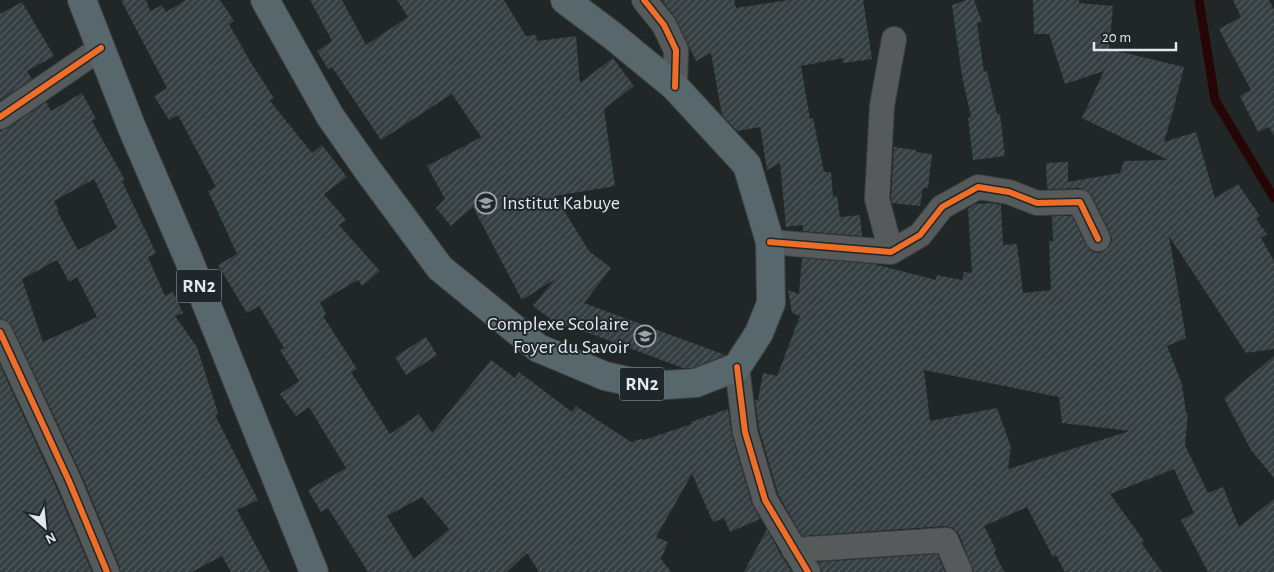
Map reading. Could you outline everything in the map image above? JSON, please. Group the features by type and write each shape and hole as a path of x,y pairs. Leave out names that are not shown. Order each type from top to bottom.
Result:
{"highway":[{"name":"RN2","path":"82,0 132,128 192,267 314,572"},
{"name":"RN2","path":"265,0 330,116 440,268 538,348 605,376 650,386 696,383 736,367"},
{"path":"565,0 613,36 675,87 747,165 770,242 771,302 760,334 736,367"}],"street":[{"path":"644,0 664,25 676,50 675,87"},
{"path":"891,252 878,199 882,106 894,39"},
{"path":"0,117 101,48"},
{"path":"770,242 891,252 920,234 942,207 978,187 1009,192 1037,203 1080,202 1098,239"},
{"path":"0,332 69,480 107,572"},
{"path":"736,367 745,432 765,500 808,572"},
{"path":"794,550 946,540 960,572"}],"building":[{"path":"121,0 146,0 150,11 162,5 166,12 186,0 220,0 234,21 229,24 274,98 270,101 312,153 322,145 347,177 324,194 346,220 339,225 380,271 362,286 358,280 320,302 326,314 323,316 357,369 351,372 390,434 419,414 432,433 491,360 515,378 519,372 572,412 576,406 631,442 644,440 692,424 691,422 728,409 732,436 752,504 760,519 730,532 724,518 713,522 692,474 656,537 668,542 661,559 671,572 539,572 527,553 507,572 368,572 328,508 321,512 308,490 346,468 309,407 296,416 280,394 299,381 280,350 284,348 259,306 247,313 218,265 237,254 208,191 216,187 178,115 169,120 154,96 167,88","holes":["422,497 449,529 414,559 387,516"]},
{"path":"310,0 342,0 366,45 408,17 397,0 504,0 526,36 536,35 537,41 576,36 580,83 613,58 634,86 604,109 615,186 555,196 589,251 611,268 584,303 725,355 693,368 683,368 567,325 564,329 533,306 555,279 522,300 473,207 451,226 436,208 445,199 427,166 481,137 452,94 381,140 332,67 328,69 317,51 332,41"},
{"path":"662,0 734,0 736,8 789,0 863,0 872,59 843,63 843,58 801,66 810,119 813,118 824,172 831,172 833,197 837,196 840,217 860,215 862,236 803,231 803,225 786,227 780,163 767,170 760,127 737,131 722,115 711,53 696,61 676,19"},
{"path":"967,0 974,0 982,22 977,23 984,72 987,71 997,114 1000,114 1005,156 973,160 968,118 971,117 962,76 952,5"},
{"path":"1033,0 1079,0 1079,3 1113,6 1109,49 1184,67 1164,142 1196,132 1215,198 1238,184 1260,216 1256,219 1267,234 1261,238 1274,261 1274,349 1246,353 1169,236 1186,338 1167,346 1182,384 1186,413 1188,413 1185,445 1208,493 1223,487 1239,527 1274,499 1274,572 1208,572 1181,520 1194,513 1174,469 1110,494 1144,541 1142,544 1162,572 1065,572 1056,555 1053,557 1027,507 984,526 1004,572 974,572 959,534 953,528 945,526 802,536 778,494 759,429 755,400 758,400 763,373 777,376 800,316 792,313 788,290 799,294 802,258 874,264 936,280 937,275 962,280 964,272 972,273 968,209 975,204 992,203 1001,205 1003,245 1017,244 1023,293 1051,290 1049,241 1053,241 1052,216 1072,216 1086,245 1091,251 1098,253 1104,251 1110,246 1112,239 1088,191 1080,188 1047,189 1046,163 1068,162 1068,182 1120,173 1124,161 1168,160 1082,118 1104,71 1065,84 1049,34 1034,34","holes":["924,370 1059,397 1062,423 1130,431 1008,469 1011,447 997,408 930,421"]},
{"path":"1233,0 1269,0 1274,10 1274,136 1269,127 1258,132 1240,96 1251,90 1219,29 1241,17"},
{"path":"22,2 54,56 27,71 32,79 0,100 0,14"},
{"path":"82,93 96,119 92,121 125,180 122,181 156,253 148,257 165,296 173,292 183,313 175,316 197,347 218,413 215,415 258,500 237,510 270,572 231,572 222,556 192,572 120,572 120,567 82,476 12,326 0,318 0,131 8,128 46,102 51,111","holes":["94,179 117,228 78,250 57,211 59,210 54,201","57,260 69,282 77,277 97,317 43,342 22,279"]},
{"path":"894,147 932,154 928,188 923,188 920,206 892,203"},
{"path":"426,337 437,355 406,375 395,357"},
{"path":"1274,356 1274,478 1251,450 1224,398"},
{"path":"0,365 56,487 92,572 0,572"},
{"path":"767,529 782,557 792,572 744,572"},
{"path":"937,554 945,572 822,572 818,562"}],"waterway":[{"path":"1199,0 1215,100 1274,198"}],"cycle path":[{"path":"644,0 664,25 676,50 675,87"},
{"path":"0,117 101,48"},
{"path":"770,242 891,252 920,235 942,207 978,187 1009,192 1037,203 1080,202 1098,239"},
{"path":"0,332 69,481 107,572"},
{"path":"737,367 745,432 765,500 808,572"}],"place":[{"name":"Institut Kabuye","path":"486,203"},
{"name":"Complexe Scolaire Foyer du Savoir","path":"645,336"}]}
